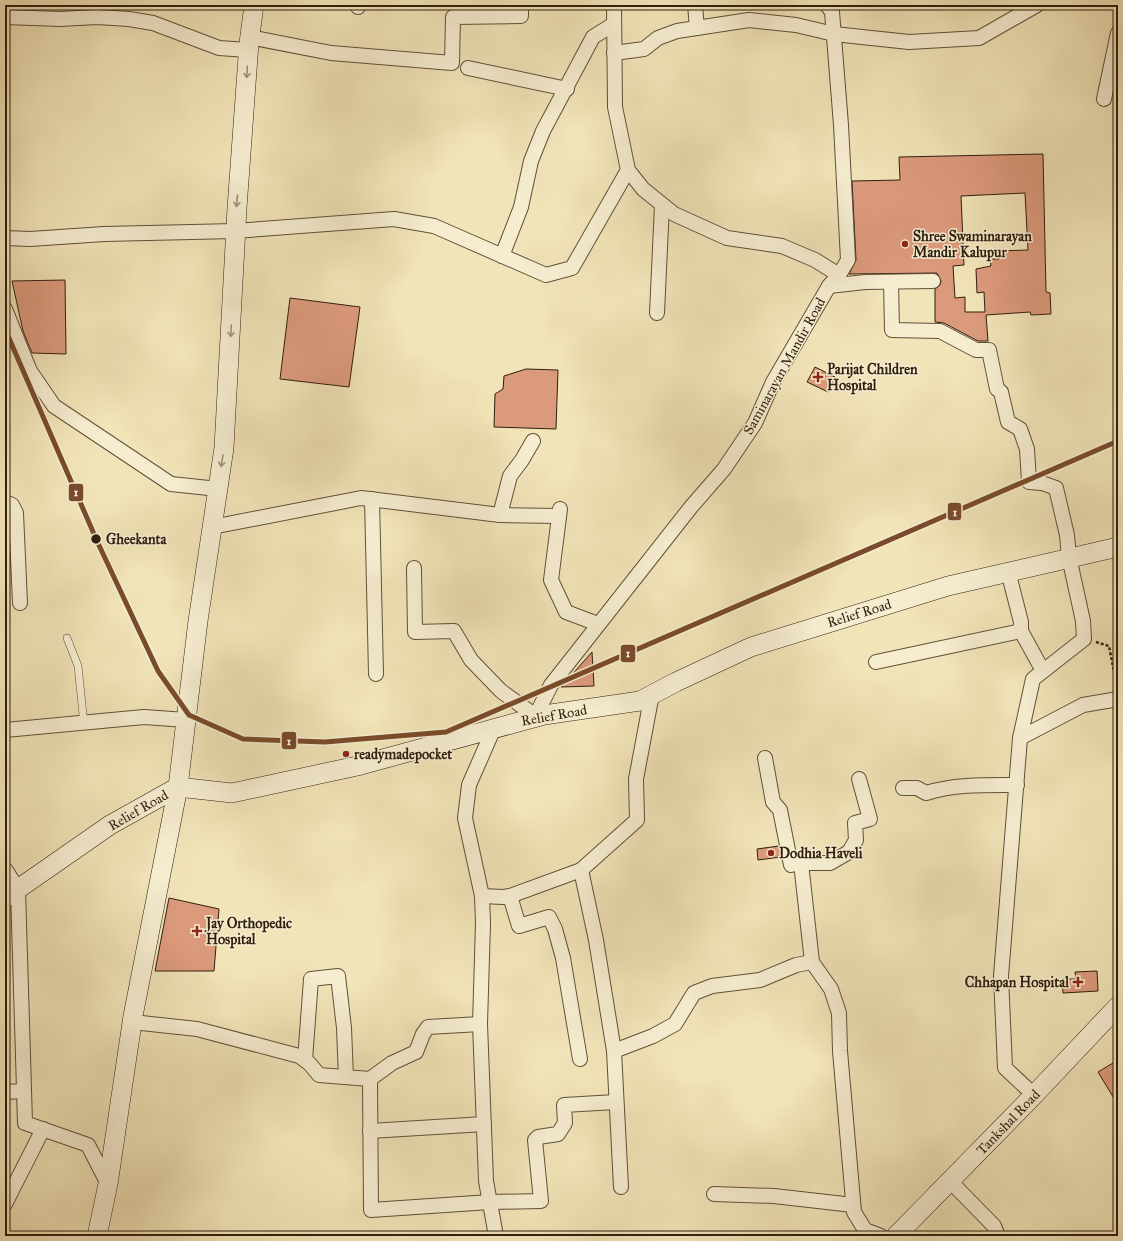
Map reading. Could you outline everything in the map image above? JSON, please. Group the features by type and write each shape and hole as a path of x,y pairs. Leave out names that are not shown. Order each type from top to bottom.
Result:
{"street":[{"path":"97,1236 108,1184 132,1022 178,787 198,621 224,448 235,231 249,44 254,5"},
{"path":"5,17 60,19 97,17 129,19 152,23 219,48 249,44 331,53 452,63 453,17 521,16 520,5"},
{"path":"614,5 615,107 628,170 643,190 674,214 727,238 782,246 815,260 839,275"},
{"path":"694,5 697,28"},
{"name":"Saminarayan Mandir Road","path":"541,716 540,707 551,685 691,507 724,469 751,430 772,382 829,286 839,275 848,260 841,125 834,34 832,12 828,5"},
{"path":"614,53 644,49 658,38 677,31 750,20 796,25 834,34 909,42 979,38 1037,5"},
{"path":"502,256 521,207 531,160 544,131 593,37 614,24"},
{"path":"1104,99 1118,33"},
{"path":"468,68 566,89"},
{"path":"5,238 30,239 104,234 235,231 394,219 434,226 546,275 572,268 628,170"},
{"path":"657,313 662,205"},
{"path":"829,286 933,281"},
{"path":"891,282 892,330 940,331 976,350 989,350 996,389 1001,392 1008,422 1020,429 1027,449 1029,482 1042,483 1056,488 1067,535 1069,557 1083,620 1084,639 1033,679 1020,738 1001,976 1005,1068 1034,1095"},
{"path":"5,309 30,371 54,406 171,484 218,489"},
{"path":"500,516 510,476 522,460 533,441"},
{"path":"212,527 361,498 500,516 559,512 551,580 566,612 598,624"},
{"path":"372,499 376,674"},
{"path":"5,502 12,504 16,513 20,603"},
{"name":"Relief Road","path":"12,893 110,825 178,787 232,793 357,766 541,716 640,701 751,647 948,586 1118,546"},
{"path":"414,568 415,632 454,631 471,660 501,691 541,716"},
{"path":"1008,571 1021,622 1021,631 1043,671"},
{"path":"876,662 1021,631"},
{"path":"482,896 510,896 581,870 637,820 636,779 652,694"},
{"path":"1020,738 1083,705 1118,700"},
{"path":"5,730 84,724 144,717 186,720"},
{"path":"494,728 469,785 465,818 482,896 483,923 480,1024 486,1182 496,1236"},
{"path":"765,758 773,802 780,810 791,865 801,863 830,863 849,852 856,840 856,823 870,819 859,779"},
{"path":"903,788 917,788 926,793 977,784 1016,785"},
{"path":"801,863 812,962 831,989 839,1013 840,1051 853,1205 856,1219 865,1230 880,1236"},
{"path":"5,869 12,893 25,1123 88,1145 108,1184"},
{"path":"581,870 596,940 614,1051 621,1187"},
{"path":"510,896 519,926 549,917 555,929 563,958 580,1059"},
{"path":"614,1051 653,1036 675,1024 694,993 712,986 760,980 796,965 812,962"},
{"path":"305,1060 311,979 338,976 344,1028 346,1077"},
{"name":"Tankshal Road","path":"896,1236 1034,1095 1118,1006"},
{"path":"132,1022 197,1029 299,1056 309,1063 319,1075 370,1079 392,1063 416,1052 423,1034 428,1028 480,1024"},
{"path":"370,1079 371,1210 490,1202 541,1201 535,1140 538,1137 558,1134 565,1123 564,1105 616,1102"},
{"path":"5,1092 24,1091"},
{"path":"370,1131 484,1124"},
{"path":"5,1204 43,1129"},
{"path":"950,1181 994,1226 998,1236"},
{"path":"714,1194 774,1196 853,1205"}],"lane":[{"path":"67,638 78,666 84,724"}],"path":[{"path":"1084,639 1109,646 1118,691"}],"building":[{"name":"Shree Swaminarayan Mandir Kalupur","path":"1043,154 1046,292 1050,293 1051,314 1031,315 1030,312 986,315 988,341 978,341 944,323 935,322 935,289 940,285 941,281 937,273 849,274 856,260 852,181 900,180 899,157","holes":["1025,193 1028,250 999,251 999,259 990,259 991,266 976,269 977,293 984,292 985,312 965,312 965,297 955,298 953,266 964,265 961,196"]},
{"path":"65,280 66,354 32,353 23,331 12,281"},
{"path":"290,298 360,307 349,387 280,379"},
{"path":"815,367 835,377 828,392 807,382"},
{"path":"526,369 558,370 556,429 494,427 495,394 503,389 504,376"},
{"path":"592,652 594,686 561,687"},
{"name":"Dodhia Haveli","path":"779,846 781,857 758,860 757,849"},
{"path":"169,898 219,909 214,971 155,971"},
{"path":"1097,971 1098,991 1063,993 1062,979 1076,979 1075,972"},
{"path":"1118,1060 1118,1105 1098,1072"}],"transit line":[{"name":"1","path":"5,329 97,541 158,671 189,715 243,739 325,742 446,732 1118,441"}],"place":[{"name":"Shree Swaminarayan Mandir Kalupur","path":"905,244"},
{"name":"Parijat Children Hospital","path":"818,377"},
{"name":"Gheekanta","path":"96,539"},
{"name":"readymadepocket","path":"346,754"},
{"name":"Dodhia Haveli","path":"771,853"},
{"name":"Jay Orthopedic Hospital","path":"197,931"},
{"name":"Chhapan Hospital","path":"1078,982"}]}
